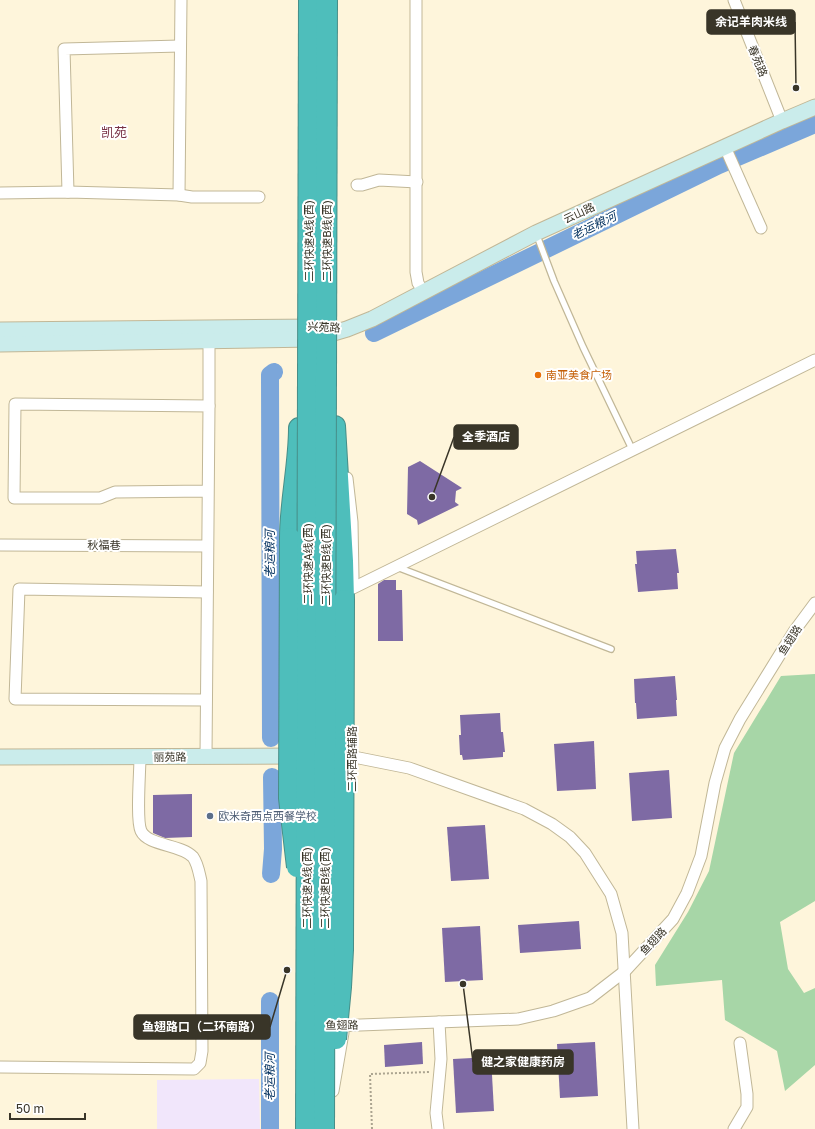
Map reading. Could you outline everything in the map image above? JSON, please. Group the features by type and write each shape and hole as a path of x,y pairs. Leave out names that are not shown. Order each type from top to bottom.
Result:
{"highway":[{"name":"二环快速A线(西)","path":"309,0 302,1020 318,1127"},
{"name":"二环快速B线(西)","path":"318,1127 327,0"},
{"path":"299,426 298,452 291,505 290,538 289,798 303,924 302,1020"},
{"path":"318,1127 338,1017 343,961 348,594 343,561 335,426"}],"street":[{"path":"179,195 181,0"},
{"path":"416,0 416,272 418,283 424,293"},
{"name":"春苑路","path":"734,0 782,121"},
{"path":"68,192 64,49 180,46"},
{"name":"云山路","path":"347,329 372,319 424,293 539,240 727,150 782,121 815,107"},
{"path":"727,150 761,228"},
{"path":"357,185 379,180 417,182"},
{"path":"0,193 68,192 179,195 192,198 259,198"},
{"name":"兴苑路","path":"0,330 299,326 347,329"},
{"name":"兴苑路","path":"0,344 312,339 347,329"},
{"path":"206,756 209,340"},
{"path":"348,594 397,566 815,360"},
{"path":"208,491 115,492 100,498 14,498 15,404 209,406"},
{"name":"秋福巷","path":"0,545 207,546"},
{"path":"206,700 15,699 19,589 207,592"},
{"name":"二环西路辅路","path":"333,1092 344,1026 352,954 346,757 348,594"},
{"name":"鱼翅路","path":"302,1020 344,1026 518,1019 553,1011 590,998 625,971 673,919 687,893 700,856 715,783 725,748 740,719 795,630 815,603"},
{"name":"丽苑路","path":"0,757 346,757"},
{"path":"0,1067 194,1069 200,1063 202,1051 201,881 197,865 192,857 182,850 147,838 141,832 139,821 140,757"},
{"path":"346,757 409,768 524,810 552,824 570,837 585,853 611,894 622,933 633,1129"},
{"path":"438,1129 436,1113 441,1059 439,1022"},
{"path":"734,1129 747,1107 748,1094 740,1043"}],"lane":[{"path":"539,240 583,347 632,449"},
{"path":"397,566 611,649"}],"path":[{"path":"372,1129 370,1074 440,1071"}],"shaded area":[{"path":"259,1079 260,1129 157,1129 157,1080"}],"green space":[{"path":"815,674 815,901 780,922 788,969 804,993 815,988 815,1065 785,1091 777,1051 725,1020 722,980 656,986 655,965 688,912 709,871 734,753 781,676"}],"building":[{"path":"420,461 462,488 456,491 455,502 459,505 418,525 417,520 407,514 408,467"},
{"path":"676,549 679,573 677,573 678,589 638,592 635,564 637,564 636,551"},
{"path":"384,580 396,580 396,590 402,590 403,641 378,641 378,584"},
{"path":"675,676 677,716 637,719 634,679"},
{"path":"500,713 501,732 503,732 505,752 503,752 503,757 463,760 462,755 460,755 460,715"},
{"path":"594,741 596,789 557,791 554,744"},
{"path":"669,770 672,818 632,821 629,773"},
{"path":"192,794 192,837 165,838 153,833 153,795"},
{"path":"485,825 489,879 451,881 447,827"},
{"path":"579,921 581,949 520,953 518,925"},
{"path":"480,926 483,980 445,982 442,928"},
{"path":"422,1042 423,1064 385,1067 384,1045"},
{"path":"595,1042 598,1096 560,1098 557,1044"},
{"path":"491,1057 494,1111 456,1113 453,1059"}],"waterway":[{"name":"老运粮河","path":"374,333 719,165 815,124"},
{"name":"老运粮河","path":"271,738 270,375 274,372"},
{"name":"老运粮河","path":"271,874 273,849 272,777"},
{"name":"老运粮河","path":"270,1001 270,1129"}],"place":[{"name":"余记羊肉米线","path":"796,88"},
{"name":"南亚美食广场","path":"538,375"},
{"name":"全季酒店","path":"432,497"},
{"name":"欧米奇西点西餐学校","path":"210,816"},
{"name":"鱼翅路口（二环南路）","path":"287,970"},
{"name":"健之家健康药房","path":"463,984"}],"district":[{"name":"凯苑","path":"114,132"}]}
